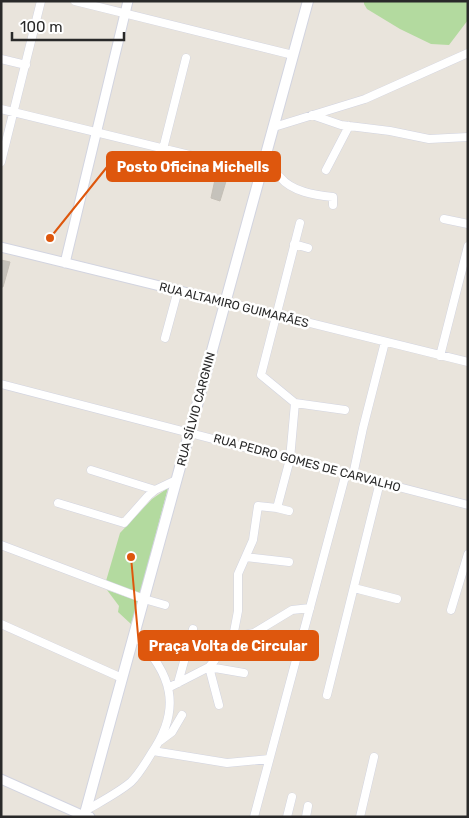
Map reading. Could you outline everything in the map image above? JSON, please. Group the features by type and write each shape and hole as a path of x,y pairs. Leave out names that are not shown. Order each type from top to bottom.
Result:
{"main road":[{"name":"RUA SÍLVIO CARGNIN","path":"86,815 308,1"}],"street":[{"path":"1,162 42,1"},
{"path":"75,1 293,55"},
{"path":"66,263 128,1"},
{"path":"274,127 365,99 468,53"},
{"path":"1,58 26,64"},
{"path":"163,148 186,58"},
{"path":"1,109 280,177 291,187 333,201"},
{"path":"312,115 349,126 390,130 430,138 468,137"},
{"path":"326,170 349,126"},
{"path":"444,219 468,224"},
{"path":"300,223 261,375 294,403 345,410"},
{"path":"294,244 308,248"},
{"path":"440,356 468,246"},
{"name":"RUA ALTAMIRO GUIMARÃES","path":"1,247 468,362"},
{"path":"165,338 178,290"},
{"path":"254,817 310,608 363,428 385,342"},
{"name":"RUA PEDRO GOMES DE CARVALHO","path":"1,384 468,505"},
{"path":"277,508 290,459 294,403"},
{"path":"91,470 155,490"},
{"path":"58,503 124,523 155,490 176,480"},
{"path":"327,695 380,482"},
{"path":"233,637 238,611 238,574 255,532 258,506 289,511"},
{"path":"1,545 144,599 165,605"},
{"path":"452,610 468,554"},
{"path":"246,557 288,562"},
{"path":"354,588 397,599"},
{"path":"168,688 209,667 225,644 233,637 254,633 292,610 310,608"},
{"path":"1,624 122,678"},
{"path":"178,683 193,629"},
{"path":"1,779 86,815 136,776 153,752 168,723 170,701 168,688 152,655 134,635"},
{"path":"209,667 244,673"},
{"path":"209,667 219,705"},
{"path":"159,742 172,732 182,714"},
{"path":"153,752 227,763 269,759"},
{"path":"360,817 374,757"},
{"path":"287,817 292,797"},
{"path":"306,817 308,806"}],"green space":[{"path":"364,1 468,1 468,20 449,45 431,44 400,29 367,9"},
{"path":"168,488 140,594 106,581 120,533 152,499"},
{"path":"107,590 138,601 131,624 118,612 119,606"}],"building":[{"path":"216,175 227,178 220,201 211,198"},
{"path":"1,260 10,262 3,287 1,287"}],"place":[{"name":"Posto Oficina Michells","path":"50,238"},
{"name":"Praça Volta de Circular","path":"131,557"}]}
